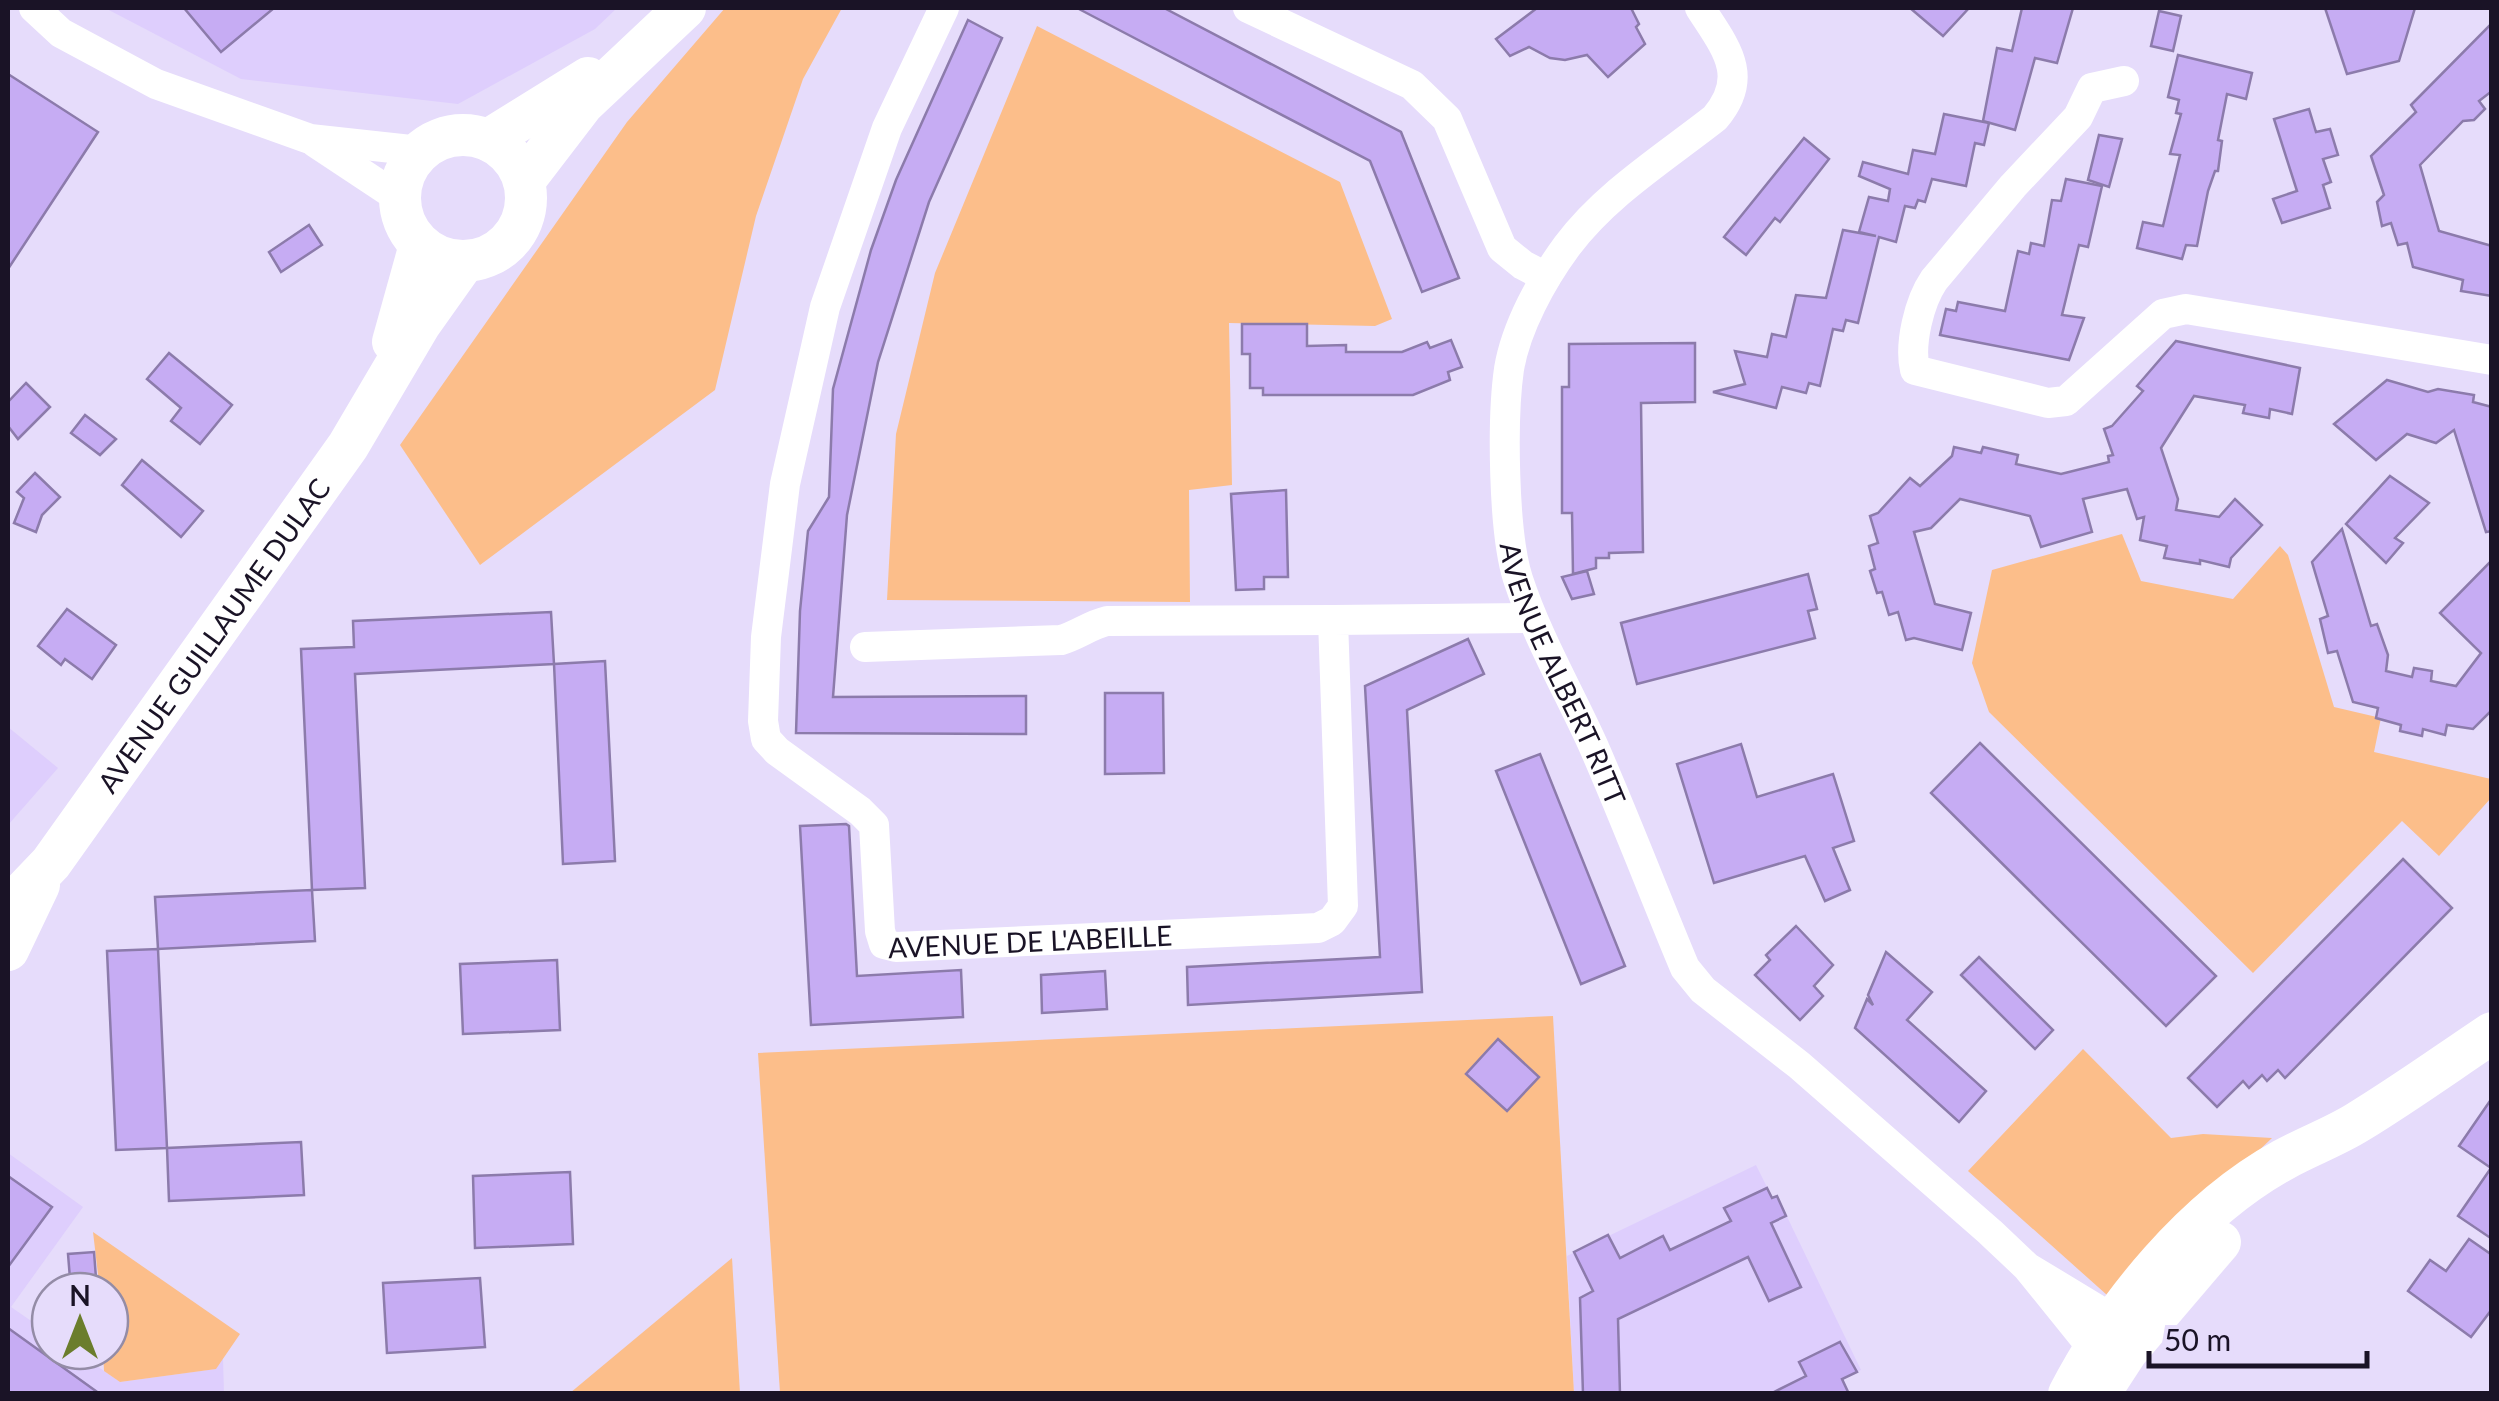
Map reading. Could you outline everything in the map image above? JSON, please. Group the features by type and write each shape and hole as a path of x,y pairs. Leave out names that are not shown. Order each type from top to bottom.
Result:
{"main road":[{"path":"488,140 590,76 659,8"},
{"path":"524,181 583,104 685,8"},
{"path":"464,262 440,258 408,232 400,198 402,181 420,151 452,136 488,140 517,164 524,181"},
{"name":"AVENUE GUILLAUME DULAC","path":"8,908 45,871 337,462 420,324 464,262 500,250 514,236 524,219 524,181"},
{"name":"AVENUE GUILLAUME DULAC","path":"378,396 420,245"},
{"name":"AVENUE GUILLAUME DULAC","path":"8,950 45,871"},
{"path":"2069,1394 2111,1338 2156,1267 2212,1211 2282,1160 2334,1136 2492,1033"},
{"path":"2099,1394 2111,1338"}],"street":[{"path":"34,8 60,32 156,84 310,139 420,151"},
{"name":"AVENUE DE L'ABEILLE","path":"944,8 886,128 826,307 785,484 766,637 766,738 874,825 884,944 896,947 1318,928 1332,920 1343,906 1334,620"},
{"path":"1248,8 1412,85 1432,102 1446,120 1502,248 1546,277"},
{"name":"AVENUE ALBERT RITT","path":"1700,8 1730,56 1734,84 1729,102 1716,118 1589,220 1546,277 1517,342 1510,368 1506,445 1507,510 1517,575 1532,618 1592,744 1685,968 1704,990 1800,1065 2111,1338"},
{"path":"2124,81 2092,88 2078,116 1934,280 1926,292 1912,356 1915,370 2048,403 2066,401 2163,314 2186,309 2492,360"},
{"path":"310,139 400,198"},
{"path":"865,647 1061,640 1107,621 1532,618"}],"shaded area":[{"path":"105,8 617,8 595,29 458,104 241,79"},
{"path":"725,8 842,8 803,79 756,216 715,390 480,565 400,445 627,122"},
{"path":"1037,26 1340,182 1392,319 1375,326 1229,323 1232,485 1189,490 1190,602 887,600 896,434 935,273"},
{"path":"2122,534 2141,581 2233,599 2280,546 2288,555 2334,707 2381,718 2374,752 2491,779 2491,798 2439,856 2402,821 2253,973 1989,712 1972,663 1992,570"},
{"path":"8,727 58,768 8,825"},
{"path":"1553,1016 1574,1393 780,1393 758,1053"},
{"path":"2083,1049 2171,1138 2203,1134 2272,1138 2107,1295 1968,1171"},
{"path":"8,1153 83,1207 37,1271 30,1271 30,1281 11,1307 30,1320 30,1371 104,1371 120,1382 215,1369 223,1359 224,1393 8,1393"},
{"path":"1756,1165 1772,1197 1777,1196 1861,1370 1842,1379 1849,1393 1574,1393 1567,1256"},
{"path":"93,1232 240,1334 216,1369 120,1382 104,1371 130,1371 130,1271 98,1271"},
{"path":"732,1258 740,1393 570,1393"}],"building":[{"path":"184,8 274,8 221,52"},
{"path":"1077,8 1164,8 1401,132 1459,278 1422,292 1370,161"},
{"path":"1537,8 1631,8 1645,44 1608,77 1587,55 1565,60 1550,58 1529,47 1510,56 1496,39"},
{"path":"1910,8 1969,8 1943,36"},
{"path":"2022,8 2073,8 2057,63 2035,58 2015,130 1983,121 1997,48 2012,51"},
{"path":"2325,8 2415,8 2399,61 2347,74"},
{"path":"2159,11 2181,16 2173,51 2151,46"},
{"path":"968,20 1002,38 929,202 878,362 847,515 833,697 1026,696 1026,734 796,733 800,611 808,531 829,497 833,389 871,250 896,180"},
{"path":"2492,23 2492,91 2479,101 2485,109 2474,120 2463,121 2420,165 2439,231 2492,246 2492,296 2461,291 2463,280 2413,267 2407,243 2398,245 2391,223 2382,226 2377,202 2384,195 2371,156 2416,112 2411,105"},
{"path":"2178,55 2252,73 2246,99 2227,94 2218,140 2222,141 2218,171 2208,191 2197,246 2186,245 2182,259 2137,248 2143,222 2163,226 2180,155 2170,154 2181,114 2176,113 2179,100 2168,97"},
{"path":"8,74 98,132 8,269"},
{"path":"2309,109 2316,132 2330,129 2338,155 2323,159 2331,182 2323,185 2330,208 2282,223 2273,199 2297,191 2274,119"},
{"path":"1944,114 1989,123 1984,145 1975,143 1966,186 1932,179 1925,202 1918,200 1915,208 1905,206 1896,242 1879,237 1858,323 1846,320 1843,331 1833,329 1820,386 1809,383 1806,393 1782,387 1776,408 1713,392 1745,384 1735,351 1767,357 1772,334 1786,337 1796,295 1826,298 1843,230 1876,236 1859,232 1869,197 1888,201 1890,189 1859,176 1863,162 1908,174 1913,150 1935,154"},
{"path":"2099,135 2122,139 2109,187 2088,180"},
{"path":"1804,138 1829,159 1780,222 1775,218 1746,255 1724,237"},
{"path":"2066,179 2102,186 2088,247 2079,245 2062,315 2084,318 2069,360 1940,335 1946,309 1956,311 1958,302 2005,311 2018,251 2029,254 2031,243 2044,246 2052,200 2061,201"},
{"path":"309,225 322,245 281,272 269,252"},
{"path":"1242,324 1307,324 1307,346 1346,345 1346,352 1402,352 1427,342 1430,348 1451,340 1462,367 1448,372 1450,380 1413,395 1263,395 1263,388 1250,388 1250,354 1242,354"},
{"path":"2176,341 2300,368 2292,414 2270,409 2269,418 2243,413 2245,405 2194,396 2161,448 2178,499 2176,510 2219,517 2235,499 2262,525 2231,558 2229,567 2164,558 2167,546 2140,540 2144,517 2137,519 2127,489 2083,499 2092,532 2041,547 2030,516 1960,499 1931,528 1914,532 1935,604 1971,613 1962,650 1914,638 1906,640 1898,612 1889,615 1870,571 1875,569 1869,546 1878,543 1870,516 1878,513 1910,478 1920,486 1952,456 1954,447 1981,453 1983,447 2018,455 2016,464 2061,474 2109,462 2108,456 2113,455 2104,429 2112,426 2143,391 2137,386"},
{"path":"1695,343 1695,402 1641,403 1643,552 1609,553 1609,558 1596,558 1596,568 1573,574 1572,513 1562,513 1562,387 1569,387 1569,344"},
{"path":"169,353 232,405 200,444 171,421 181,408 147,379"},
{"path":"2387,380 2428,392 2438,389 2474,395 2473,402 2492,407 2492,531 2486,532 2454,430 2436,443 2407,434 2376,460 2334,424"},
{"path":"26,383 50,407 18,439 8,426 8,402"},
{"path":"85,415 116,439 100,455 71,433"},
{"path":"142,460 203,511 181,537 122,485"},
{"path":"35,473 60,497 42,515 36,532 14,523 24,498 17,492"},
{"path":"2390,476 2429,503 2395,538 2403,543 2386,563 2346,524"},
{"path":"1286,490 1288,577 1264,577 1264,589 1236,590 1231,494"},
{"path":"2342,529 2371,626 2377,624 2388,655 2386,671 2412,677 2414,668 2432,671 2431,681 2456,686 2481,653 2440,613 2492,560 2492,710 2473,729 2447,725 2445,735 2423,729 2422,736 2400,731 2401,725 2376,718 2378,708 2353,702 2337,651 2328,653 2320,619 2328,616 2312,562"},
{"path":"1587,571 1594,594 1572,599 1562,577"},
{"path":"1808,574 1817,609 1808,611 1815,638 1637,684 1621,623"},
{"path":"67,609 116,645 92,679 65,659 61,665 38,646"},
{"path":"551,612 554,664 355,674 365,888 312,890 301,649 354,647 353,621"},
{"path":"1468,639 1484,674 1407,710 1422,992 1188,1005 1187,967 1380,957 1365,686"},
{"path":"605,661 615,861 563,864 554,664"},
{"path":"1105,693 1163,693 1164,773 1105,774"},
{"path":"1980,743 2216,976 2166,1026 1931,793"},
{"path":"1741,744 1757,797 1833,774 1854,841 1833,848 1850,890 1825,901 1805,856 1714,883 1677,764"},
{"path":"1540,754 1625,966 1581,984 1496,771"},
{"path":"846,824 857,976 961,970 963,1017 811,1025 800,826"},
{"path":"2403,859 2452,908 2285,1078 2278,1070 2267,1081 2262,1075 2249,1088 2243,1081 2217,1107 2188,1078"},
{"path":"312,890 315,941 158,949 155,897"},
{"path":"1796,926 1833,965 1814,986 1823,996 1800,1020 1755,975 1770,960 1766,955"},
{"path":"158,949 167,1148 116,1150 107,951"},
{"path":"1886,952 1932,992 1907,1020 1986,1091 1959,1122 1855,1028 1867,999 1873,1005 1868,995"},
{"path":"1979,957 2053,1030 2035,1049 1961,975"},
{"path":"557,960 560,1030 463,1034 460,964"},
{"path":"1105,971 1107,1009 1042,1013 1041,975"},
{"path":"1498,1039 1539,1077 1507,1111 1466,1074"},
{"path":"2492,1098 2492,1239 2458,1216 2491,1168 2459,1146"},
{"path":"301,1142 304,1195 169,1201 167,1148"},
{"path":"570,1172 573,1244 475,1248 473,1176"},
{"path":"8,1176 52,1207 8,1267"},
{"path":"1767,1188 1772,1198 1777,1196 1786,1216 1771,1223 1801,1287 1769,1301 1748,1257 1618,1319 1620,1394 1583,1394 1580,1298 1593,1291 1574,1252 1608,1235 1620,1258 1663,1236 1670,1250 1731,1221 1724,1208"},
{"path":"2469,1239 2492,1255 2492,1309 2471,1337 2408,1291 2430,1260 2446,1271"},
{"path":"94,1252 95,1271 69,1271 68,1254"},
{"path":"480,1278 485,1347 387,1353 383,1283"},
{"path":"8,1328 30,1344 30,1371 68,1371 100,1394 8,1394"},
{"path":"1840,1342 1857,1372 1842,1379 1849,1394 1770,1394 1806,1376 1799,1362"}]}
